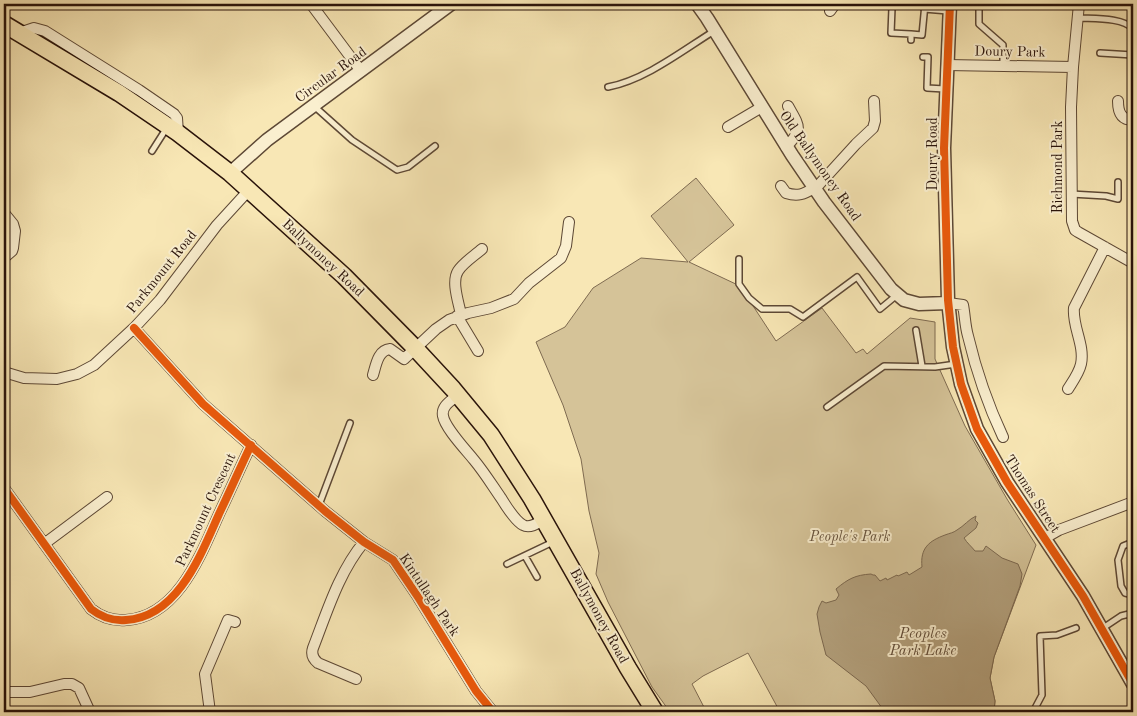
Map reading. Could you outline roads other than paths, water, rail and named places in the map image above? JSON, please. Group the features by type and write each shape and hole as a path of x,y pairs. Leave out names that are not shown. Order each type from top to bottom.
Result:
{"main road":[{"name":"Ballymoney Road","path":"4,24 119,93 173,129 230,173 344,276 415,348 491,435 544,519 655,712"}],"street":[{"path":"311,4 361,71"},
{"name":"Circular Road","path":"230,173 267,140 451,4"},
{"name":"Old Ballymoney Road","path":"696,4 786,146 891,289 904,300 919,304 948,303"},
{"name":"Richmond Park","path":"1079,4 1072,67 1072,221 1075,230 1133,263"},
{"name":"Doury Road","path":"948,303 944,148 949,7"},
{"name":"Doury Park","path":"947,65 1072,67"},
{"path":"782,186 786,193 794,195 804,194 815,188 873,128 876,121 874,100"},
{"path":"1118,101 1118,110 1121,116 1128,120 1133,120"},
{"path":"786,146 795,138 798,131 797,122 788,106"},
{"path":"728,127 762,107"},
{"name":"Parkmount Road","path":"4,372 24,378 57,379 83,372 94,365 134,328 160,300 217,225 249,190"},
{"path":"4,213 13,224 15,231 14,248 5,257"},
{"path":"373,375 382,351 390,349 404,359 442,324 459,316 491,308 514,299 529,283 561,258 566,246 569,222"},
{"path":"1068,389 1079,371 1081,360 1074,313 1075,306 1105,247"},
{"path":"478,351 459,316 455,284 460,268 482,249"},
{"path":"948,303 963,305 975,361 988,402 1003,437"},
{"name":"Thomas Street","path":"948,303 953,347 961,384 977,429 1007,482 1083,596 1133,684"},
{"name":"Parkmount Crescent","path":"4,488 87,604 96,613 106,618 136,619 162,606 178,592 195,566 250,445 203,404 134,328"},
{"path":"458,395 444,408 442,413 444,421 520,523 530,526 544,519"},
{"name":"Kintullagh Park","path":"250,445 322,508 364,542 396,564 476,692 493,712"},
{"path":"44,544 107,497"},
{"path":"1045,538 1059,530 1133,502"},
{"path":"356,679 316,662 313,659 312,648 343,574 351,559 364,542"},
{"path":"210,712 205,674 206,662 228,620 235,622"},
{"path":"4,692 30,692 72,684 79,688 90,712"}],"lane":[{"path":"890,4 892,8 891,33 911,37 922,35 924,7 949,7"},
{"path":"979,4 979,24 1003,45 1003,66"},
{"path":"1078,18 1118,21 1131,26 1133,29"},
{"path":"608,87 632,80 666,62 714,31"},
{"path":"1100,53 1133,55"},
{"path":"923,57 928,58 927,88 946,89"},
{"path":"314,106 352,140 397,170 408,167 435,146"},
{"path":"152,150 173,129"},
{"path":"1071,194 1106,196 1118,199 1118,182"},
{"path":"739,258 739,284 749,298 762,309 790,309 803,317 857,277 880,308 898,295"},
{"path":"916,330 922,366"},
{"path":"827,407 884,366 935,366 957,363"},
{"path":"322,508 350,424"},
{"path":"507,564 556,540"},
{"path":"1133,542 1123,546 1118,560 1121,586 1126,593 1133,595"},
{"path":"525,556 537,577"},
{"path":"1102,629 1121,616 1133,613"},
{"path":"1033,712 1042,695 1040,636 1057,635 1076,628"}],"water":[{"name":"Peoples Park Lake","path":"976,516 975,520 978,523 976,528 964,538 967,542 975,551 983,551 986,546 1002,558 1018,564 1022,574 1020,586 994,657 990,678 995,701 994,712 885,712 866,686 826,655 817,614 819,607 822,601 826,603 836,600 839,595 836,589 848,580 860,575 875,575 880,581 907,572 909,575 922,567 922,555 930,543 939,537 956,531"}],"park label":[{"name":"People's Park","path":"850,537"}]}
